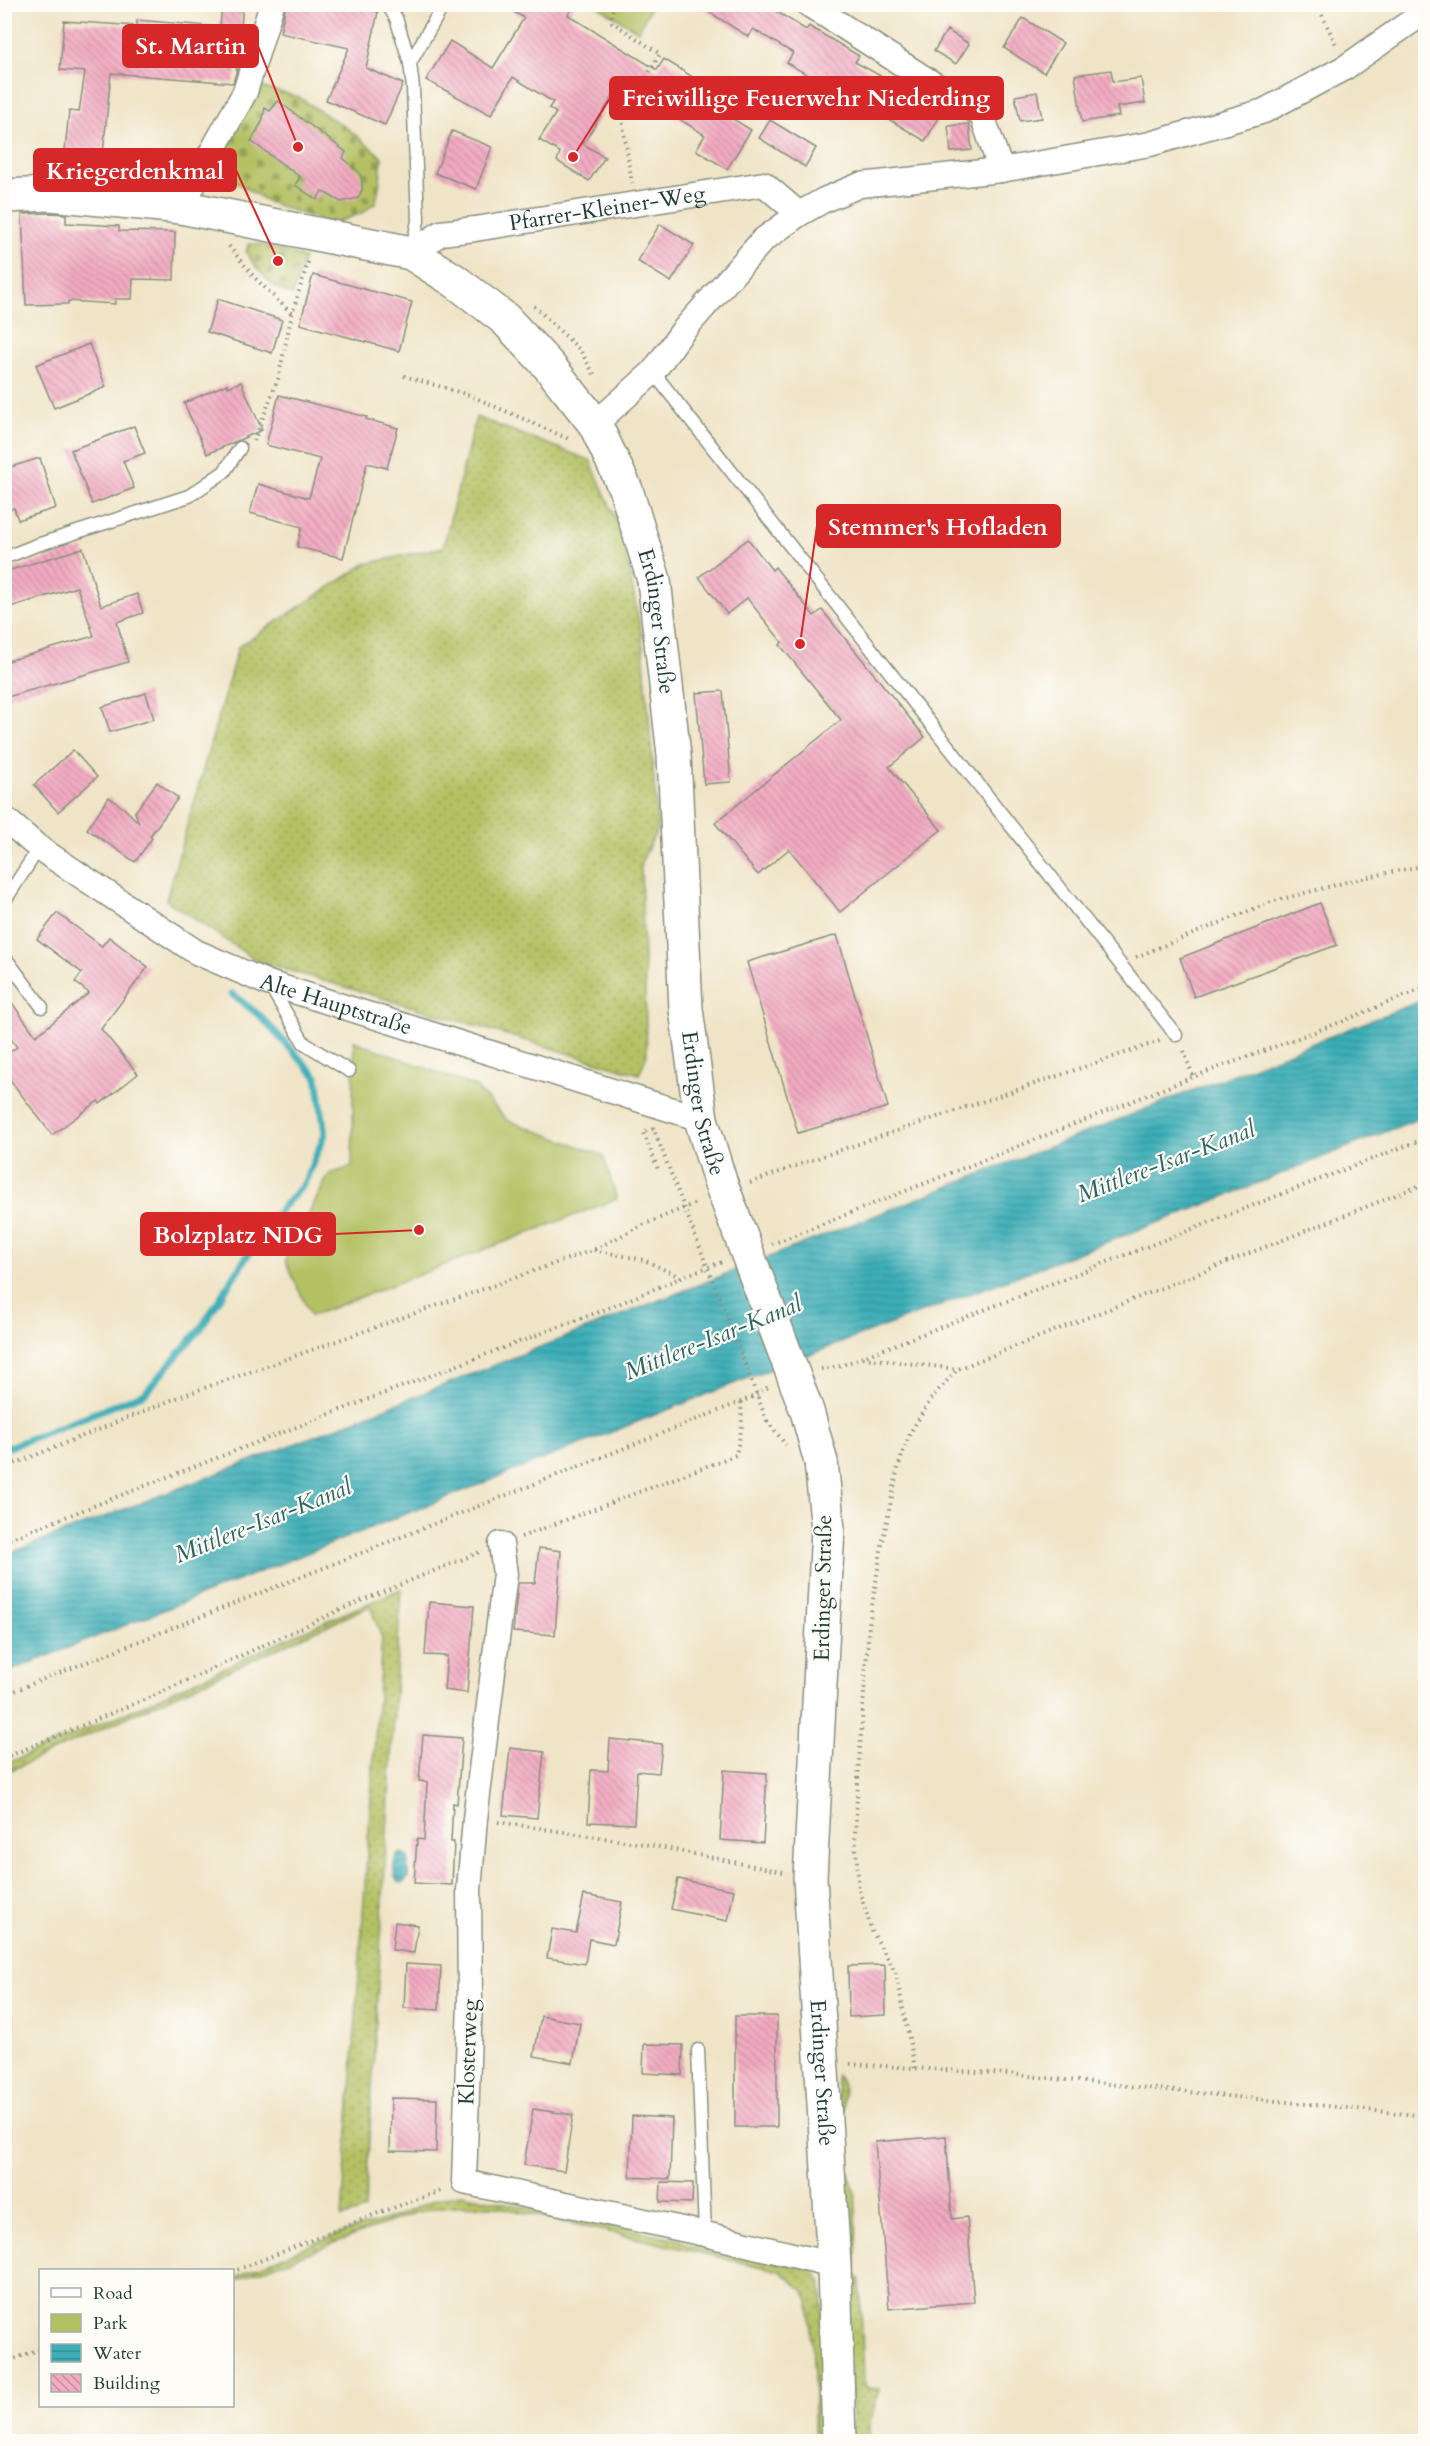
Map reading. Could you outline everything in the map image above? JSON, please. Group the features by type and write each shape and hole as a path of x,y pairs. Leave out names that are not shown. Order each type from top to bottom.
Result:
{"street":[{"path":"196,210 245,92 272,4"},
{"path":"808,4 982,115 1002,170"},
{"path":"597,428 653,372 682,332 763,240 824,200 860,185 1002,170 1150,144 1264,111 1346,67 1425,11"},
{"name":"Pfarrer-Kleiner-Weg","path":"411,253 441,232 475,229 764,184 800,214"},
{"name":"Erdinger Straße","path":"4,196 51,194 196,210 411,253 455,281 505,319 549,366 597,428 626,490 654,580 674,755 686,1009 701,1119 723,1188 807,1411 820,1462 828,1530 810,1878 834,2265 839,2442"},
{"name":"Alte Hauptstraße","path":"4,818 39,848 196,952 268,983 701,1119"},
{"name":"Klosterweg","path":"464,2182 470,2000 469,1890 475,1819 505,1574 501,1544"},
{"path":"464,2182 705,2234 834,2265"}],"lane":[{"path":"387,4 396,18 410,63 413,88 418,221 411,253"},
{"path":"410,63 444,4"},
{"path":"653,372 1176,1035"},
{"path":"4,558 33,546 189,496 224,471 246,447"},
{"path":"4,902 39,848"},
{"path":"4,956 42,1007"},
{"path":"268,983 304,1043 349,1071"},
{"path":"698,2050 705,2234"}],"path":[{"path":"615,4 611,14 612,22 660,54 622,119 635,204"},
{"path":"1317,4 1346,67"},
{"path":"196,210 215,228 254,277 292,314"},
{"path":"246,447 278,380 302,276 318,235"},
{"path":"404,376 469,394 565,438 581,443 597,428"},
{"path":"1119,964 1271,902 1358,879 1425,865"},
{"path":"766,1246 1193,1077 1341,1022 1425,987"},
{"path":"4,1468 179,1397 593,1250 723,1188 1176,1035 1188,1059 1193,1077"},
{"path":"648,1130 643,1132 658,1168"},
{"path":"810,1371 840,1366 1425,1138"},
{"path":"658,1140 767,1421"},
{"path":"915,2068 896,1973 872,1931 859,1890 855,1834 858,1762 869,1625 880,1550 898,1467 910,1433 933,1396 958,1369 1425,1183"},
{"path":"593,1250 644,1260 680,1277"},
{"path":"4,1540 385,1392 617,1305 723,1261"},
{"path":"861,1358 958,1369"},
{"path":"4,1695 741,1401 772,1385"},
{"path":"4,1758 153,1696 353,1604 501,1544 736,1455 742,1425 741,1401"},
{"path":"475,1819 650,1845 810,1878"},
{"path":"822,2063 1008,2074 1425,2116"},
{"path":"234,2271 381,2212 464,2182"},
{"path":"4,2363 39,2349"}],"green space":[{"path":"596,5 652,5 638,31"},
{"path":"257,86 298,97 351,131 382,157 376,202 362,213 332,224 268,202 231,179 217,165"},
{"path":"249,244 259,244 304,258 293,295 279,289 260,272 246,252"},
{"path":"476,417 590,460 622,533 642,636 658,828 641,863 647,1055 639,1074 257,961 166,900 238,647 365,564 443,547"},
{"path":"354,1041 476,1087 507,1120 603,1155 617,1199 311,1316 285,1260 329,1174 352,1167"},
{"path":"401,1589 365,2210 342,2218 382,1638 370,1606 5,1773 5,1764 135,1709 290,1637"},
{"path":"837,2075 844,2090 848,2149 844,2154 856,2205 855,2275 860,2279 864,2380 866,2387 879,2389 869,2426 869,2441 853,2441"},
{"path":"462,2194 678,2239 709,2249 810,2268 822,2283 828,2441 814,2441 814,2375 809,2301 804,2291 780,2271 495,2206 464,2206 434,2208 414,2213 234,2281 234,2278 318,2242 450,2196"}],"water":[{"name":"Mittlere-Isar-Kanal","path":"1425,999 1425,1116 1199,1207 743,1380 5,1673 5,1555 276,1451"},
{"path":"403,1853 408,1857 408,1878 403,1883 396,1879 394,1868 398,1854"}],"building":[{"path":"222,4 243,4 238,62 233,60 231,64 237,69 233,83 111,73 103,154 65,150 69,111 79,112 85,72 60,70 64,21 137,26 137,20 220,27"},
{"path":"286,4 344,4 378,12 366,68 403,84 385,125 326,100 349,48 280,33"},
{"path":"501,4 575,4 568,15 657,70 664,59 728,99 720,111 751,130 727,169 696,150 705,135 621,83 583,144 605,157 589,181 557,161 560,152 539,140 556,113 549,108 553,102 513,77 491,115 426,80 450,41 493,68 524,18"},
{"path":"696,4 765,4 806,30 809,26 859,56 855,62 897,85 900,80 945,108 925,141 880,114 883,109 841,86 837,92 787,63 793,53 753,29 749,37"},
{"path":"1023,18 1063,43 1044,73 1004,48"},
{"path":"947,30 969,44 956,64 934,51"},
{"path":"1111,70 1113,82 1141,78 1145,103 1117,107 1119,116 1082,122 1075,75"},
{"path":"1037,92 1042,118 1020,121 1015,96"},
{"path":"278,101 346,152 343,158 358,171 362,179 362,190 358,198 341,202 322,191 317,200 295,185 300,177 251,141 262,122 265,108 270,111"},
{"path":"770,120 816,148 805,167 759,138"},
{"path":"969,124 972,150 951,152 948,126"},
{"path":"452,131 492,147 476,189 435,173"},
{"path":"22,214 66,214 66,223 119,226 119,231 175,232 174,280 133,279 132,299 115,299 115,304 68,301 68,304 26,305"},
{"path":"660,224 694,245 671,282 637,261"},
{"path":"313,275 412,302 399,351 300,324"},
{"path":"218,299 282,320 272,353 207,332"},
{"path":"89,344 106,387 54,408 36,365"},
{"path":"241,382 262,430 207,454 184,403 227,384 228,387"},
{"path":"279,395 367,417 366,419 398,428 387,468 367,463 343,558 297,547 302,527 250,513 258,484 309,498 320,459 266,445"},
{"path":"134,426 145,453 123,461 134,488 92,504 71,450"},
{"path":"40,458 56,508 18,520 14,508 4,511 4,469"},
{"path":"748,539 772,570 775,567 814,616 822,610 925,737 889,767 941,830 840,912 789,849 758,875 715,823 841,720 780,645 782,642 747,598 727,614 699,577"},
{"path":"83,548 101,606 137,594 143,613 117,622 128,662 4,698 4,662 94,636 77,587 4,609 4,572"},
{"path":"723,691 731,782 704,784 696,693"},
{"path":"146,693 154,719 110,732 102,707"},
{"path":"73,750 97,777 58,812 34,785"},
{"path":"157,782 178,798 150,836 152,838 135,862 87,829 109,797 139,823 135,812"},
{"path":"1320,903 1337,945 1194,997 1180,958"},
{"path":"57,913 102,946 109,937 148,967 101,1029 138,1074 100,1104 98,1101 52,1135 4,1072 4,1056 17,1047 4,1030 4,992 36,1036 89,993 75,982 82,973 37,939"},
{"path":"837,935 888,1107 798,1133 747,962"},
{"path":"539,1548 561,1551 555,1635 513,1632 518,1583 535,1583"},
{"path":"429,1602 474,1606 467,1693 444,1690 447,1656 425,1655"},
{"path":"423,1735 462,1738 457,1804 453,1803 452,1885 414,1883 417,1839 424,1840 427,1782 419,1781"},
{"path":"610,1739 662,1744 659,1773 637,1771 634,1824 588,1822 591,1770 608,1771"},
{"path":"510,1748 544,1752 537,1818 503,1815"},
{"path":"724,1770 767,1773 763,1843 720,1840"},
{"path":"678,1879 734,1890 728,1921 671,1909"},
{"path":"584,1895 622,1902 614,1944 589,1939 585,1964 547,1958 552,1929 576,1933"},
{"path":"395,1922 418,1925 414,1953 392,1950"},
{"path":"406,1964 441,1966 439,2010 404,2008"},
{"path":"885,1965 886,2015 849,2017 848,1966"},
{"path":"541,2016 580,2023 573,2063 534,2056"},
{"path":"735,2016 777,2016 777,2127 735,2127"},
{"path":"644,2044 683,2045 682,2075 643,2073"},
{"path":"391,2098 437,2099 436,2152 390,2151"},
{"path":"533,2109 573,2115 564,2171 524,2165"},
{"path":"632,2116 672,2118 670,2179 630,2177"},
{"path":"946,2136 952,2219 967,2217 974,2302 889,2309 875,2142"},
{"path":"661,2182 693,2183 692,2203 660,2202"}],"waterway":[{"path":"4,1449 145,1393 201,1328 268,1223 304,1184 325,1134 317,1077 259,1015 232,994"}],"place":[{"name":"St. Martin","path":"298,147"},
{"name":"Freiwillige Feuerwehr Niederding","path":"573,157"},
{"name":"Kriegerdenkmal","path":"278,261"},
{"name":"Stemmer's Hofladen","path":"800,644"},
{"name":"Bolzplatz NDG","path":"419,1230"}]}
